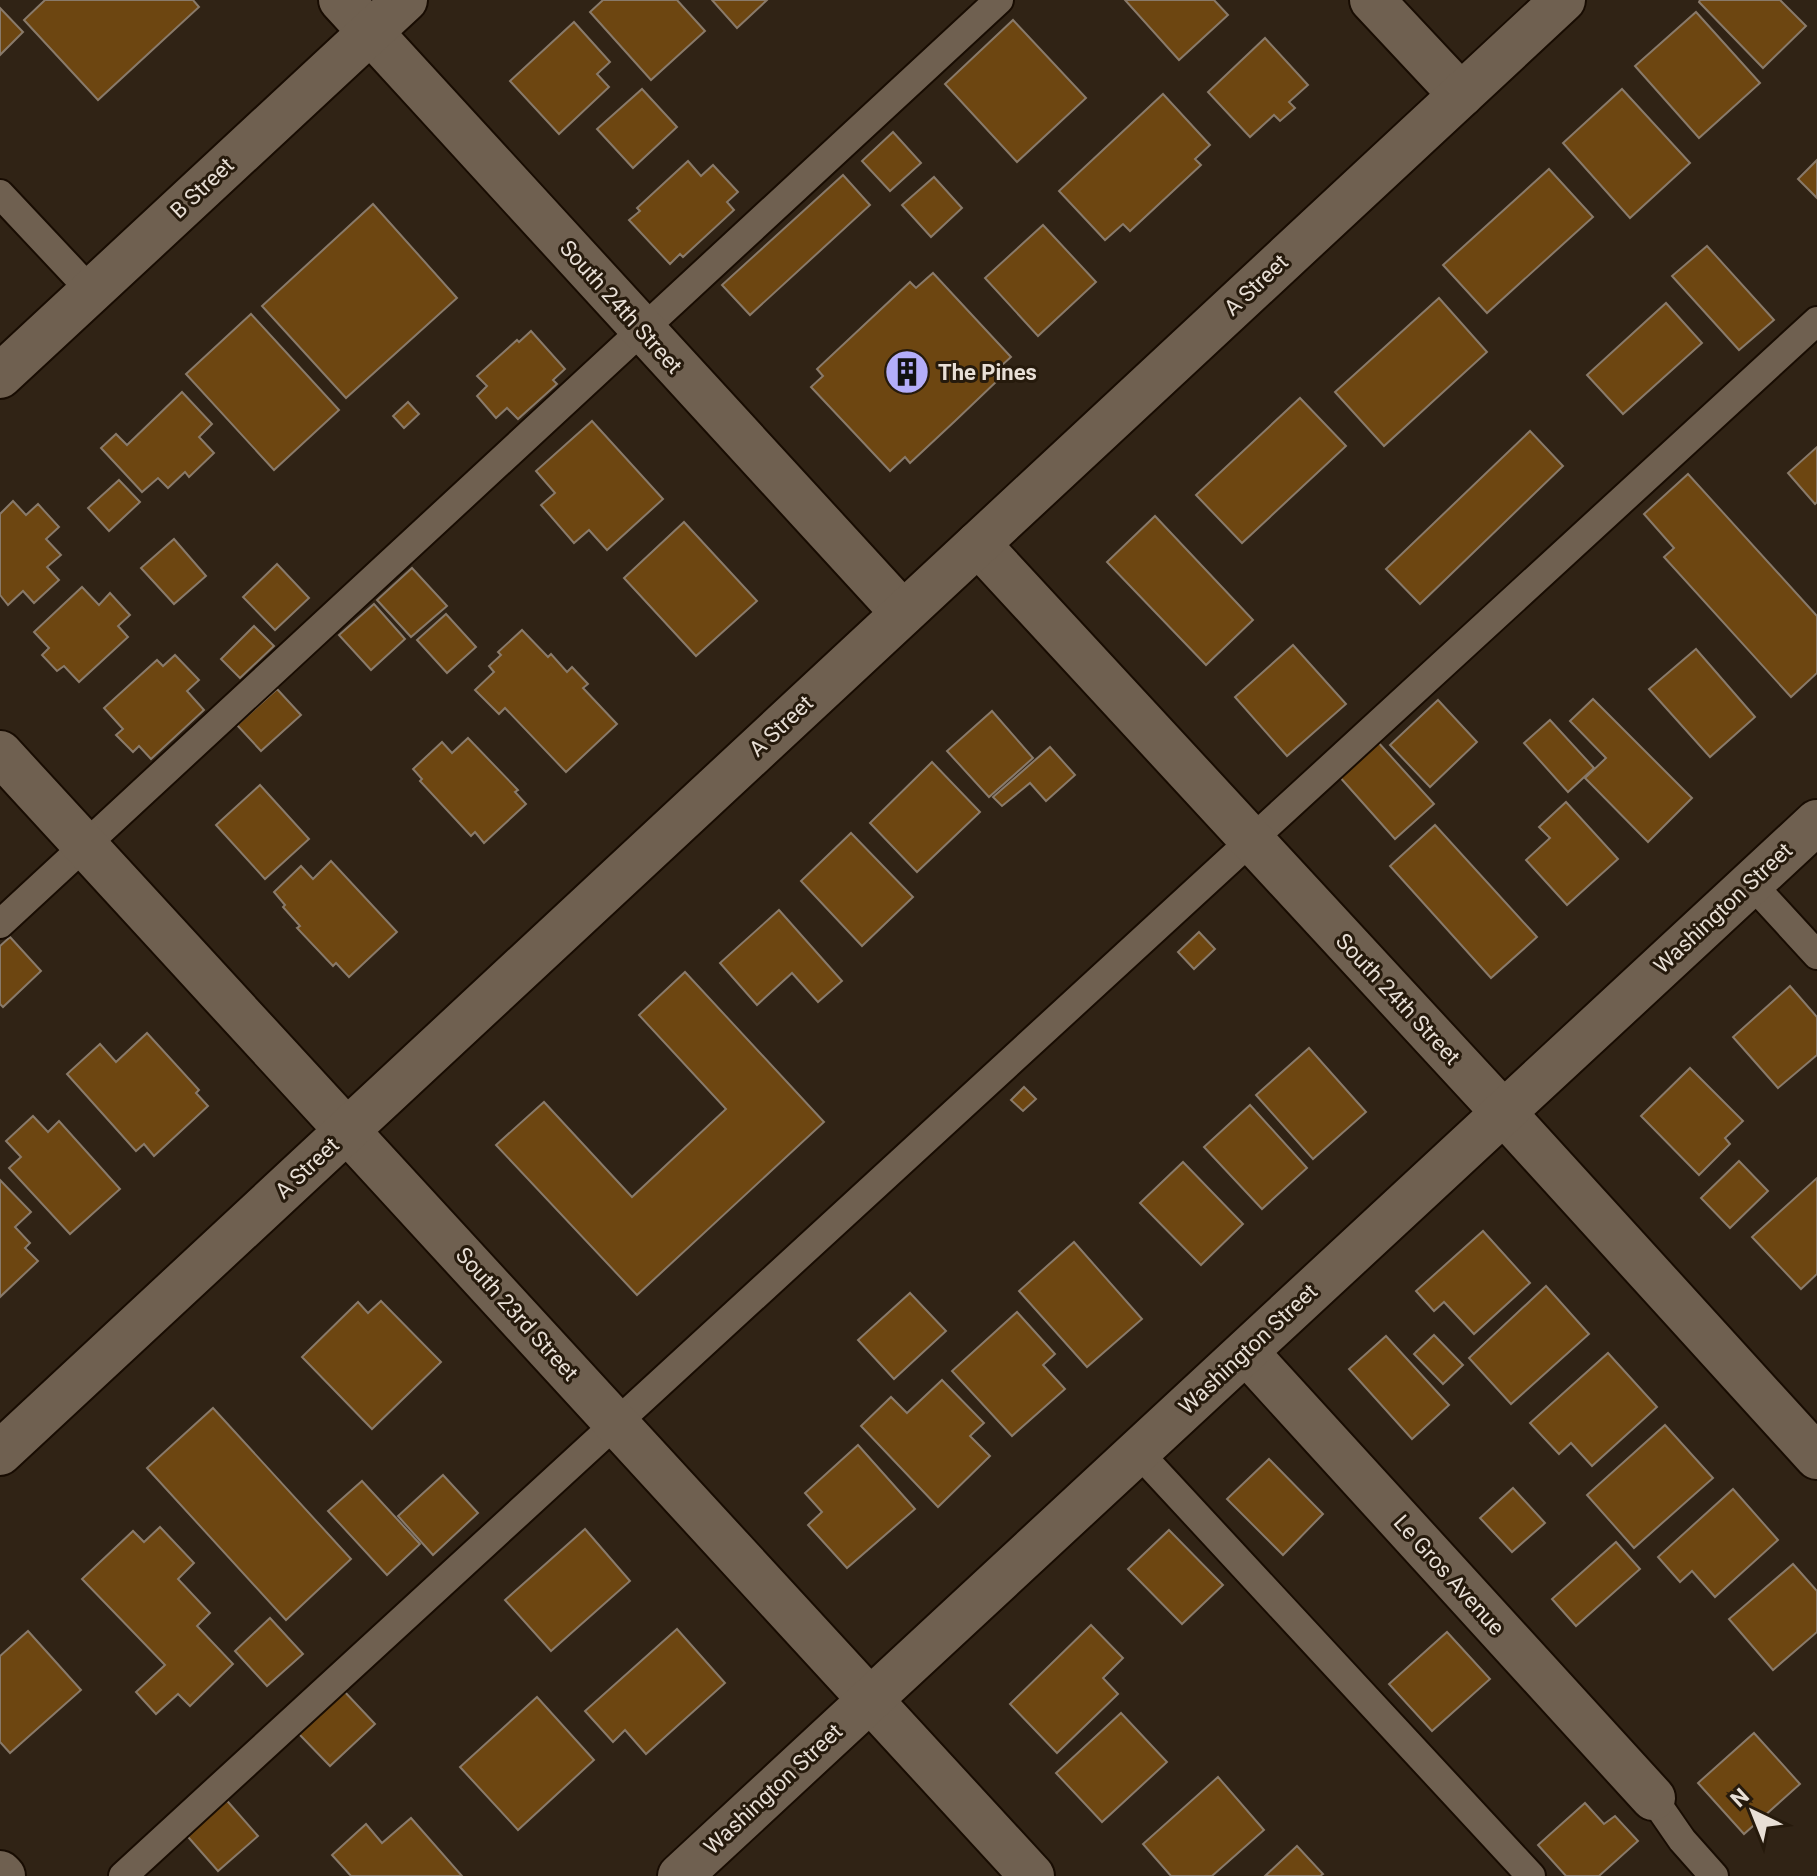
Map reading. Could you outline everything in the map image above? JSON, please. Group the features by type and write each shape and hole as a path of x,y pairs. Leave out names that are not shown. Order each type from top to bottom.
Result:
{"street":[{"name":"South 24th Street","path":"341,0 903,613"},
{"name":"B Street","path":"0,376 405,0"},
{"path":"1372,0 1461,95"},
{"name":"A Street","path":"0,1453 1563,0"},
{"name":"South 24th Street","path":"978,544 1817,1457"},
{"name":"South 23rd Street","path":"0,753 1032,1876"},
{"name":"Washington Street","path":"680,1876 1817,822"},
{"name":"Le Gros Avenue","path":"1246,1352 1653,1798"}],"lane":[{"path":"0,924 999,0"},
{"path":"0,194 91,291"},
{"path":"123,1876 1817,321"},
{"path":"1751,883 1817,955"},
{"path":"1138,1452 1531,1876"},
{"path":"1653,1798 1682,1840 1714,1876"}],"building":[{"path":"45,0 193,0 199,7 98,100 24,20"},
{"path":"603,0 677,0 705,31 651,80 590,12"},
{"path":"712,0 767,0 737,28"},
{"path":"1125,0 1214,0 1228,15 1179,60"},
{"path":"1700,0 1780,0 1806,26 1763,68"},
{"path":"0,8 23,32 0,55"},
{"path":"1696,12 1760,83 1699,138 1635,66"},
{"path":"1013,20 1086,98 1017,162 945,84"},
{"path":"574,22 610,62 597,74 609,87 559,134 510,81"},
{"path":"1265,38 1308,85 1289,102 1295,108 1280,121 1274,115 1250,137 1208,92"},
{"path":"642,89 677,127 633,168 597,129"},
{"path":"1622,89 1690,163 1630,218 1563,143"},
{"path":"1163,94 1210,145 1195,159 1201,165 1130,231 1123,224 1105,240 1059,191"},
{"path":"893,132 921,163 890,191 862,161"},
{"path":"1817,160 1817,198 1798,179"},
{"path":"688,161 701,176 713,165 738,192 727,202 734,210 683,257 680,254 670,264 629,220 640,211 637,208"},
{"path":"1549,169 1593,217 1487,313 1443,265"},
{"path":"843,175 870,205 750,315 722,285"},
{"path":"934,177 962,208 931,237 902,205"},
{"path":"373,204 457,298 346,398 262,306"},
{"path":"1043,225 1096,282 1038,336 985,278"},
{"path":"1707,246 1774,320 1739,350 1672,276"},
{"name":"The Pines","path":"933,273 1011,357 992,374 998,380 955,421 910,463 905,457 890,471 811,387 823,376 817,369 910,282 916,288"},
{"path":"1439,298 1487,352 1384,446 1335,392"},
{"path":"1666,303 1702,343 1623,414 1587,375"},
{"path":"251,314 339,410 274,470 186,374"},
{"path":"531,331 565,369 553,380 557,384 518,419 507,408 496,418 477,396 487,386 477,376"},
{"path":"182,392 212,424 199,437 214,453 189,477 185,472 168,488 158,478 142,492 101,448 116,434 127,445"},
{"path":"1300,398 1346,446 1242,543 1196,495"},
{"path":"408,402 419,414 404,428 393,416"},
{"path":"592,421 663,499 607,550 589,530 574,543 541,505 555,493 536,471"},
{"path":"1530,431 1563,466 1420,604 1386,569"},
{"path":"1817,447 1817,502 1815,504 1788,473"},
{"path":"1688,474 1817,616 1817,673 1791,697 1664,557 1674,548 1644,514"},
{"path":"119,480 140,502 109,531 88,508"},
{"path":"13,501 26,515 38,504 59,527 46,539 61,555 47,567 59,580 34,603 23,591 8,605 0,595 0,514"},
{"path":"1155,516 1253,620 1206,665 1107,562"},
{"path":"684,522 757,601 696,656 624,578"},
{"path":"174,539 206,576 174,604 141,568"},
{"path":"277,564 309,598 275,630 243,597"},
{"path":"412,568 447,606 411,637 377,600"},
{"path":"82,587 99,605 110,593 130,615 118,626 128,637 79,682 64,666 57,671 42,655 49,648 34,632"},
{"path":"374,604 405,639 371,670 339,635"},
{"path":"446,614 476,647 447,673 417,640"},
{"path":"254,626 274,646 240,678 221,659"},
{"path":"522,630 567,672 572,667 588,684 583,688 617,724 566,772 505,708 499,714 475,690 494,672 489,666 501,655 498,652"},
{"path":"1293,645 1346,704 1287,756 1235,697"},
{"path":"1696,649 1755,717 1710,757 1649,689"},
{"path":"175,655 199,680 187,691 204,710 151,759 139,746 133,752 116,735 123,729 104,708 157,660 163,666"},
{"path":"277,689 301,715 261,751 237,725"},
{"path":"1593,699 1692,798 1648,842 1585,778 1606,758 1570,721"},
{"path":"1438,700 1477,742 1430,787 1390,745"},
{"path":"992,711 1033,758 989,797 947,751"},
{"path":"1550,720 1594,768 1568,792 1524,743"},
{"path":"468,738 518,790 515,792 526,804 484,843 475,832 471,836 420,781 422,779 413,769 442,742 452,753"},
{"path":"1377,741 1434,804 1395,839 1338,775"},
{"path":"1050,747 1075,775 1046,801 1030,783 1002,806 993,797"},
{"path":"932,762 980,812 917,872 870,823"},
{"path":"260,785 309,839 265,879 216,825"},
{"path":"1566,802 1618,859 1567,905 1526,860 1550,838 1539,827"},
{"path":"1435,825 1537,937 1491,978 1390,866"},
{"path":"851,833 913,897 862,946 801,881"},
{"path":"331,861 397,932 349,977 336,963 333,966 297,928 300,926 274,892 301,866 313,879"},
{"path":"779,910 842,981 818,1002 792,973 757,1005 720,963"},
{"path":"1199,932 1215,949 1194,969 1178,952"},
{"path":"10,937 41,971 3,1007 0,1004 0,946"},
{"path":"685,972 824,1122 637,1295 496,1145 544,1102 632,1197 726,1109 639,1015"},
{"path":"1790,986 1817,1017 1817,1055 1778,1088 1733,1037"},
{"path":"147,1033 199,1090 196,1093 208,1106 154,1156 144,1144 136,1151 67,1074 100,1044 116,1062"},
{"path":"1309,1048 1366,1112 1313,1159 1256,1095"},
{"path":"1690,1068 1743,1121 1725,1138 1730,1144 1699,1175 1641,1116"},
{"path":"1024,1087 1036,1099 1023,1111 1011,1100"},
{"path":"1250,1105 1307,1168 1262,1209 1204,1147"},
{"path":"33,1116 48,1132 59,1121 120,1189 70,1234 9,1168 21,1157 6,1141"},
{"path":"1739,1161 1768,1191 1730,1228 1701,1198"},
{"path":"1183,1162 1243,1224 1201,1265 1140,1203"},
{"path":"1817,1178 1817,1274 1801,1289 1752,1237"},
{"path":"0,1180 31,1212 15,1227 30,1243 25,1248 38,1261 0,1297"},
{"path":"1483,1231 1530,1283 1474,1334 1444,1302 1434,1311 1416,1291"},
{"path":"1074,1242 1142,1319 1087,1367 1019,1291"},
{"path":"1546,1286 1589,1334 1511,1404 1469,1358"},
{"path":"910,1293 946,1331 894,1379 858,1340"},
{"path":"381,1301 441,1362 372,1429 302,1357 358,1302 368,1313"},
{"path":"1017,1312 1055,1354 1043,1365 1065,1389 1012,1436 952,1371"},
{"path":"1434,1335 1463,1365 1443,1384 1414,1354"},
{"path":"1386,1336 1449,1405 1412,1439 1349,1369"},
{"path":"1608,1353 1657,1407 1592,1466 1571,1443 1559,1454 1530,1423"},
{"path":"942,1380 984,1423 970,1436 990,1456 938,1507 861,1426 891,1397 907,1413"},
{"path":"213,1408 351,1559 286,1620 147,1468"},
{"path":"1665,1425 1713,1478 1634,1548 1587,1495"},
{"path":"858,1445 915,1509 847,1568 808,1525 822,1512 805,1493"},
{"path":"1269,1459 1323,1514 1283,1555 1227,1499"},
{"path":"443,1475 478,1513 433,1555 398,1516"},
{"path":"362,1481 420,1544 387,1575 328,1511"},
{"path":"1513,1488 1545,1523 1512,1552 1480,1518"},
{"path":"1733,1489 1778,1540 1715,1597 1692,1571 1680,1582 1658,1557"},
{"path":"160,1527 194,1563 178,1579 210,1613 197,1626 233,1664 190,1706 178,1694 156,1714 136,1692 165,1665 82,1579 133,1531 144,1542"},
{"path":"585,1529 630,1581 551,1651 505,1600"},
{"path":"1169,1530 1223,1585 1182,1624 1128,1569"},
{"path":"1616,1542 1640,1569 1576,1626 1552,1599"},
{"path":"1793,1564 1817,1591 1817,1632 1773,1670 1729,1619"},
{"path":"270,1618 303,1654 267,1686 235,1651"},
{"path":"1091,1625 1123,1658 1103,1678 1118,1694 1057,1753 1010,1704"},
{"path":"677,1629 725,1683 646,1754 625,1730 613,1742 585,1711"},
{"path":"28,1631 81,1690 10,1753 0,1742 0,1656"},
{"path":"1447,1632 1490,1679 1432,1731 1389,1684"},
{"path":"343,1690 375,1724 330,1766 298,1733"},
{"path":"537,1697 594,1760 518,1830 460,1767"},
{"path":"1121,1713 1167,1762 1102,1822 1056,1773"},
{"path":"1754,1733 1800,1784 1744,1834 1698,1783"},
{"path":"1218,1777 1264,1830 1212,1876 1171,1876 1143,1844"},
{"path":"222,1795 258,1836 218,1871 182,1830"},
{"path":"1585,1803 1604,1824 1615,1816 1638,1841 1599,1876 1566,1876 1538,1845"},
{"path":"411,1818 462,1876 351,1876 332,1855 366,1824 382,1843"},
{"path":"1297,1846 1323,1874 1265,1876"}],"place":[{"name":"The Pines","path":"907,372"}]}
